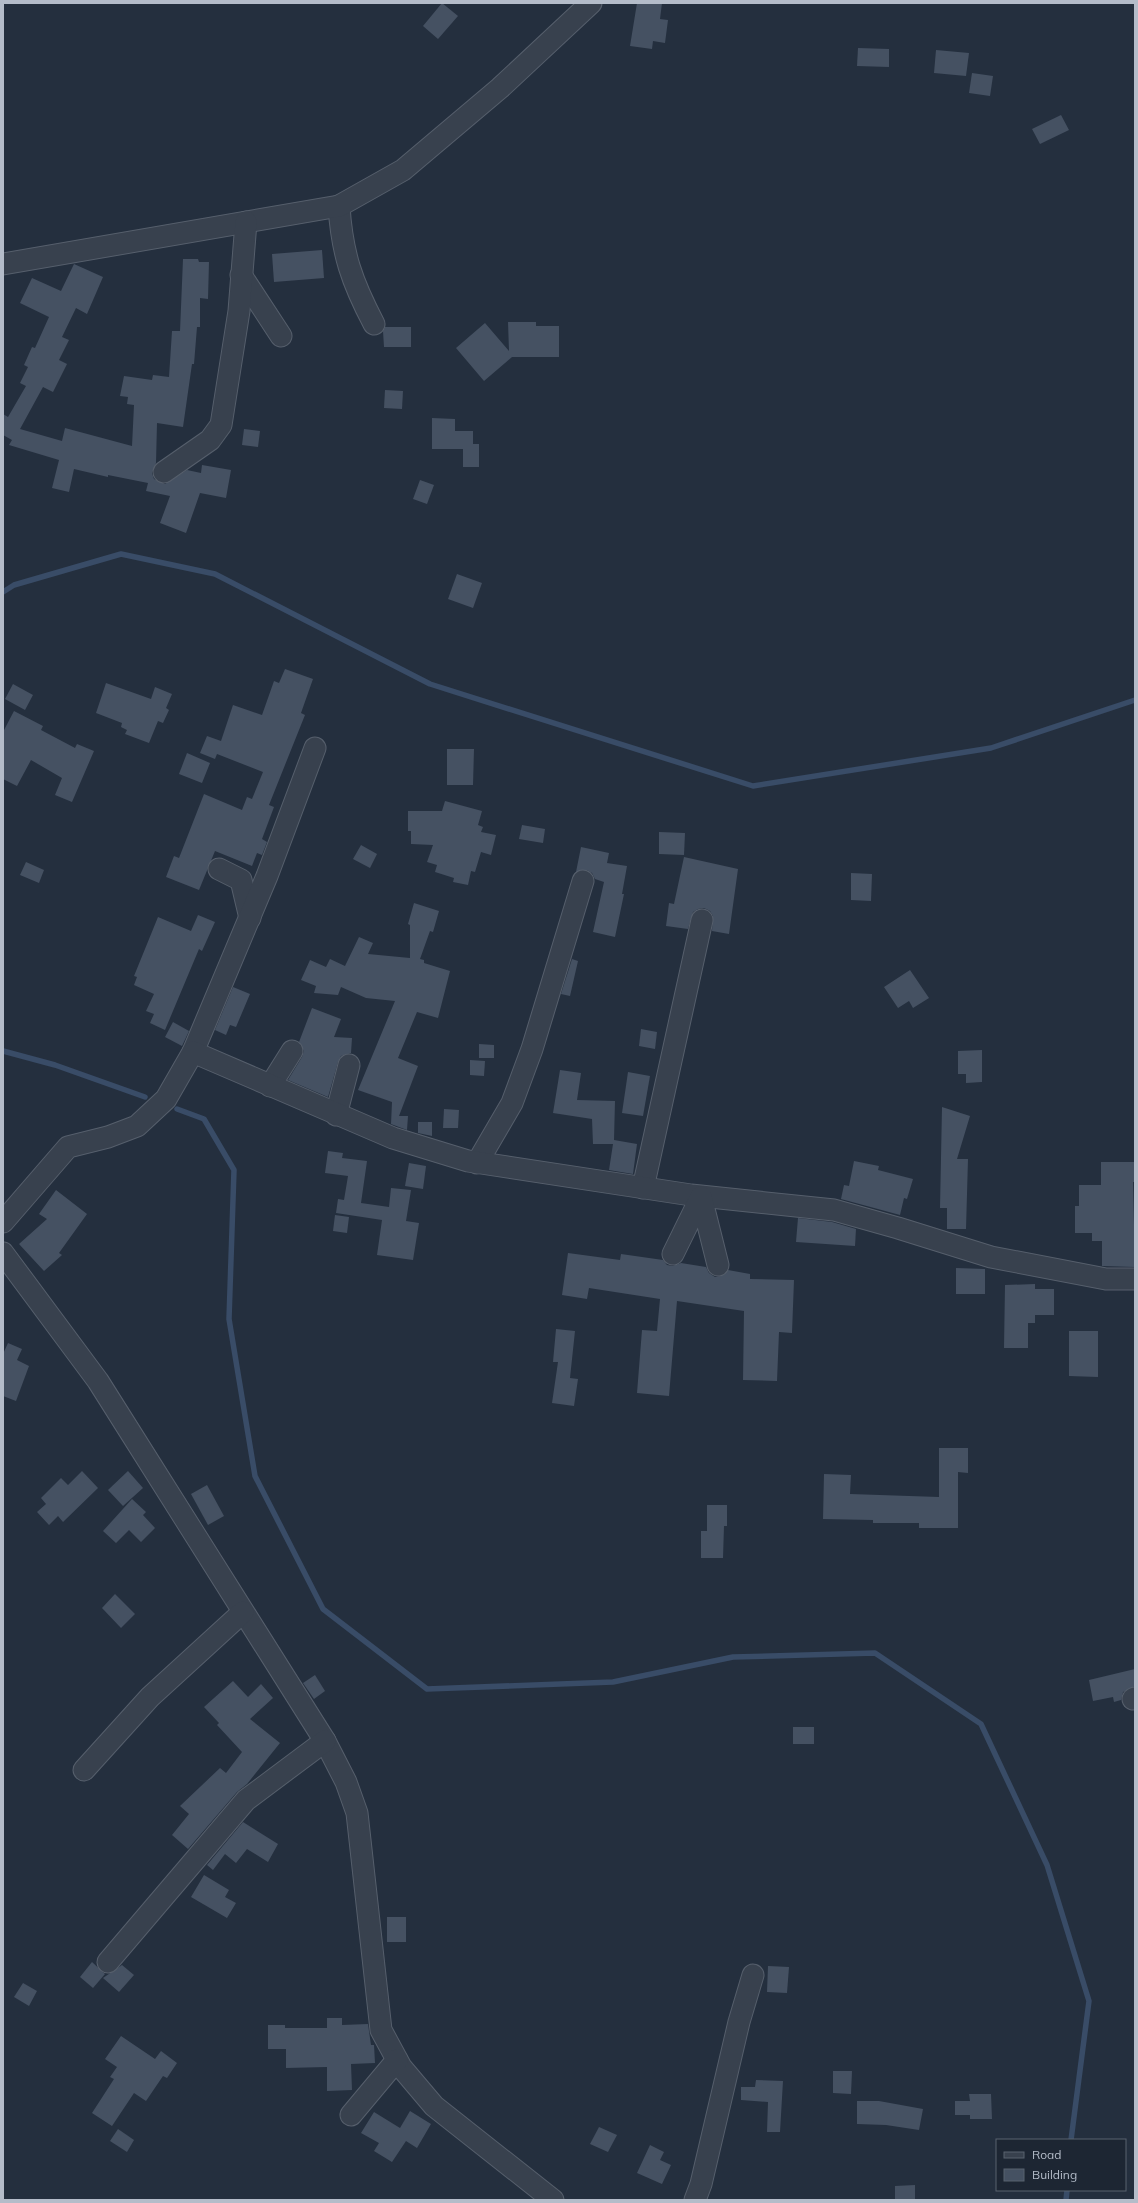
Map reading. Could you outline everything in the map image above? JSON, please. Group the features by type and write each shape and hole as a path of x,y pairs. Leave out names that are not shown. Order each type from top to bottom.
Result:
{"street":[{"path":"3,264 339,206 403,170 500,88 591,3"},
{"path":"339,206 341,233 346,260 355,288 374,324"},
{"path":"164,472 210,440 221,425 239,311 246,222"},
{"path":"242,275 281,336"},
{"path":"3,1222 68,1146 108,1137 137,1126 166,1099 189,1059 250,918 316,748"},
{"path":"219,868 242,880 250,918"},
{"path":"477,1162 512,1102 532,1049 583,881"},
{"path":"643,1188 702,920"},
{"path":"270,1086 292,1051"},
{"path":"189,1059 270,1086 393,1138 477,1162 700,1197 834,1210 991,1257 1106,1279 1135,1279"},
{"path":"336,1115 349,1066"},
{"path":"672,1254 700,1197"},
{"path":"700,1197 718,1265"},
{"path":"3,1254 98,1381 324,1741 346,1782 357,1813 381,2030 397,2060 434,2106 553,2200"},
{"path":"84,1770 150,1697 243,1612"},
{"path":"108,1962 246,1800 324,1741"},
{"path":"695,2200 701,2184 739,2022 753,1975"},
{"path":"351,2115 397,2060"}],"building":[{"path":"442,3 458,16 438,39 423,26"},
{"path":"637,3 662,3 660,19 668,20 665,43 653,41 652,49 630,46"},
{"path":"858,48 889,49 889,67 857,66"},
{"path":"936,50 969,53 966,76 934,73"},
{"path":"972,73 993,76 990,96 969,93"},
{"path":"1061,115 1069,130 1040,144 1032,129"},
{"path":"322,250 324,278 274,282 272,254"},
{"path":"183,259 198,259 199,262 209,262 208,299 200,298 200,327 197,327 194,364 192,364 183,427 157,423 156,463 152,473 154,479 165,484 187,470 201,473 202,465 231,470 226,498 200,493 186,533 160,523 170,496 146,491 148,483 108,475 108,477 74,469 69,492 52,488 59,460 9,445 12,440 3,435 3,414 8,417 26,386 20,383 28,367 24,365 32,347 35,348 49,317 20,303 32,278 61,291 74,264 103,277 87,314 76,308 62,337 69,340 59,360 67,364 53,392 43,387 20,429 62,441 65,428 132,446 134,405 127,404 128,397 120,396 124,376 152,380 153,375 169,377 172,331 180,331"},
{"path":"508,322 536,322 536,326 559,326 559,357 512,357 484,381 456,348 485,323 509,351"},
{"path":"385,327 411,327 411,347 384,347 383,331"},
{"path":"385,390 403,391 402,409 384,408"},
{"path":"432,418 455,419 455,431 473,431 473,444 479,444 479,467 463,467 463,449 432,449"},
{"path":"244,429 260,431 258,447 242,445"},
{"path":"420,480 434,485 427,504 413,499"},
{"path":"457,574 482,583 473,608 448,599"},
{"path":"285,669 313,679 301,713 305,715 269,805 274,807 262,839 267,842 262,855 257,853 252,866 215,851 199,890 166,877 174,856 179,858 204,794 242,810 247,797 252,799 263,772 217,754 215,759 200,753 207,736 221,741 233,705 262,715 274,681 279,683"},
{"path":"106,683 151,699 155,687 172,694 166,708 169,710 163,723 158,721 149,743 125,734 127,730 121,727 122,723 96,713"},
{"path":"13,684 33,695 25,710 5,699"},
{"path":"14,711 43,726 41,730 75,748 77,744 94,751 72,802 55,795 62,778 31,760 17,786 3,779 3,732"},
{"path":"447,749 474,749 473,785 447,785"},
{"path":"187,753 210,763 202,783 179,774"},
{"path":"445,801 482,811 478,825 483,827 481,832 496,835 491,855 481,852 475,872 471,871 468,885 453,882 454,878 435,872 437,865 427,862 433,845 411,844 411,831 408,831 408,811 442,811"},
{"path":"522,825 545,829 543,843 519,839"},
{"path":"659,832 685,833 684,855 659,854"},
{"path":"361,845 377,854 370,868 353,859"},
{"path":"581,847 609,853 607,863 627,866 622,894 624,894 615,937 593,932 604,882 595,879 592,873 587,870 576,872"},
{"path":"684,857 738,869 729,934 712,931 713,916 710,911 704,908 693,912 688,929 666,926 669,903 674,904"},
{"path":"26,862 44,870 39,883 20,875"},
{"path":"851,873 872,874 871,901 851,900"},
{"path":"414,903 439,911 433,932 430,931 420,959 424,960 424,963 450,971 438,1018 417,1012 398,1058 418,1066 399,1116 408,1116 407,1130 391,1124 392,1102 358,1090 395,1001 366,998 341,987 338,995 314,993 316,986 301,980 310,960 326,967 330,959 345,966 359,937 373,943 368,954 410,958 410,925 408,924"},
{"path":"198,915 215,922 202,951 199,949 165,1030 150,1023 154,1014 146,1011 154,994 134,985 137,977 134,976 158,917 191,931"},
{"path":"572,959 578,961 570,996 561,994"},
{"path":"910,970 929,998 913,1008 909,1001 898,1008 884,987"},
{"path":"233,987 250,994 236,1027 230,1025 226,1035 215,1030"},
{"path":"312,1008 341,1019 334,1037 352,1038 351,1053 341,1056 328,1097 288,1080 304,1051 299,1042"},
{"path":"173,1022 189,1031 182,1046 165,1037"},
{"path":"641,1029 657,1032 655,1049 639,1046"},
{"path":"479,1044 494,1045 494,1058 479,1058"},
{"path":"982,1050 982,1082 966,1083 966,1074 958,1074 958,1051"},
{"path":"470,1060 485,1061 484,1076 470,1075"},
{"path":"560,1070 581,1073 577,1100 615,1101 614,1140 637,1144 633,1174 609,1170 613,1144 593,1144 592,1119 553,1113"},
{"path":"628,1072 650,1076 643,1116 622,1113"},
{"path":"942,1107 970,1116 957,1159 968,1159 966,1229 947,1229 947,1208 940,1208"},
{"path":"444,1109 459,1110 458,1128 443,1128"},
{"path":"418,1122 432,1122 432,1136 418,1133"},
{"path":"328,1151 343,1153 342,1158 367,1161 361,1203 389,1207 391,1188 411,1190 406,1221 419,1223 413,1260 377,1255 382,1220 336,1213 338,1199 344,1200 348,1176 325,1173"},
{"path":"854,1161 879,1166 878,1170 913,1179 907,1199 904,1198 900,1215 841,1199 844,1185 849,1186"},
{"path":"1101,1162 1135,1162 1135,1182 1133,1182 1135,1267 1102,1266 1102,1241 1092,1241 1092,1233 1075,1233 1075,1206 1079,1206 1079,1185 1101,1185"},
{"path":"409,1163 426,1166 423,1189 405,1186"},
{"path":"56,1190 87,1214 59,1253 62,1255 44,1271 19,1244 47,1219 39,1214"},
{"path":"335,1215 349,1217 347,1233 333,1231"},
{"path":"798,1218 832,1222 856,1229 855,1246 796,1242"},
{"path":"568,1253 620,1260 621,1254 663,1260 667,1265 673,1266 681,1263 706,1267 709,1273 715,1277 721,1276 728,1270 750,1274 750,1279 794,1280 792,1333 779,1332 777,1381 743,1380 744,1311 677,1301 669,1396 637,1393 642,1330 657,1331 660,1299 589,1288 587,1299 562,1295"},
{"path":"956,1268 985,1269 985,1294 956,1294"},
{"path":"1035,1284 1035,1289 1054,1289 1054,1315 1035,1315 1035,1323 1028,1323 1028,1348 1004,1348 1005,1285"},
{"path":"556,1329 575,1331 570,1378 578,1379 574,1406 552,1403 558,1362 553,1362"},
{"path":"1069,1331 1098,1331 1098,1377 1069,1376"},
{"path":"8,1343 22,1349 17,1360 29,1366 16,1401 3,1396 3,1354"},
{"path":"939,1448 968,1448 968,1473 958,1472 958,1528 919,1528 919,1523 873,1523 873,1520 823,1519 824,1474 851,1475 850,1494 939,1497"},
{"path":"82,1471 98,1488 63,1522 58,1516 49,1525 37,1512 46,1504 41,1498 61,1478 68,1485"},
{"path":"128,1471 143,1488 123,1506 108,1490"},
{"path":"207,1485 224,1516 208,1525 191,1494"},
{"path":"132,1499 146,1512 143,1515 155,1528 141,1542 129,1530 116,1543 103,1531"},
{"path":"707,1505 727,1505 727,1526 724,1526 723,1558 701,1558 701,1531 707,1531"},
{"path":"115,1594 135,1614 121,1628 102,1608"},
{"path":"1135,1669 1135,1686 1123,1692 1121,1700 1114,1702 1113,1697 1093,1701 1089,1680"},
{"path":"315,1675 325,1691 314,1699 303,1683"},
{"path":"233,1681 248,1697 261,1684 273,1698 250,1719 280,1743 247,1784 237,1792 188,1849 172,1835 189,1814 180,1806 220,1768 226,1773 242,1752 217,1725 219,1723 204,1707"},
{"path":"793,1727 814,1727 814,1744 793,1744"},
{"path":"243,1822 278,1844 268,1862 247,1849 236,1863 225,1854 213,1870 207,1865"},
{"path":"204,1875 229,1890 225,1897 236,1903 227,1918 191,1897"},
{"path":"387,1917 406,1917 406,1942 387,1942"},
{"path":"92,1962 105,1974 93,1988 80,1977"},
{"path":"122,1965 134,1975 119,1992 103,1978"},
{"path":"768,1966 789,1967 787,1993 767,1992"},
{"path":"23,1983 37,1991 29,2006 14,1997"},
{"path":"327,2018 342,2018 342,2025 368,2024 371,2045 374,2045 375,2063 351,2064 352,2090 327,2091 327,2067 286,2068 286,2049 268,2049 268,2025 285,2025 285,2028 327,2028"},
{"path":"121,2036 155,2059 161,2051 177,2063 167,2078 163,2076 146,2101 134,2093 112,2126 92,2113 114,2079 110,2077 117,2067 105,2059"},
{"path":"833,2071 852,2071 851,2094 833,2093"},
{"path":"756,2080 783,2081 780,2132 767,2132 768,2102 741,2100 741,2087 755,2087"},
{"path":"969,2094 991,2094 992,2119 970,2119 970,2115 955,2115 955,2101 970,2101"},
{"path":"857,2101 879,2101 923,2109 919,2130 886,2125 857,2124"},
{"path":"410,2111 431,2124 417,2148 406,2141 392,2162 374,2151 379,2143 361,2133 374,2112 400,2128"},
{"path":"599,2127 617,2135 608,2152 590,2144"},
{"path":"118,2129 134,2140 127,2152 110,2141"},
{"path":"650,2145 664,2152 660,2160 671,2165 662,2184 637,2173"},
{"path":"915,2185 915,2200 895,2200 895,2186"}],"waterway":[{"path":"3,592 14,585 121,554 215,574 430,684 753,786 991,748 1135,700"},
{"path":"3,1051 55,1065 145,1097"},
{"path":"177,1109 204,1119 234,1170 229,1319 255,1476 323,1609 427,1689 613,1682 733,1657 875,1653 981,1724 1047,1865 1089,2001 1071,2139"},
{"path":"1066,2200 1067,2191"}]}
